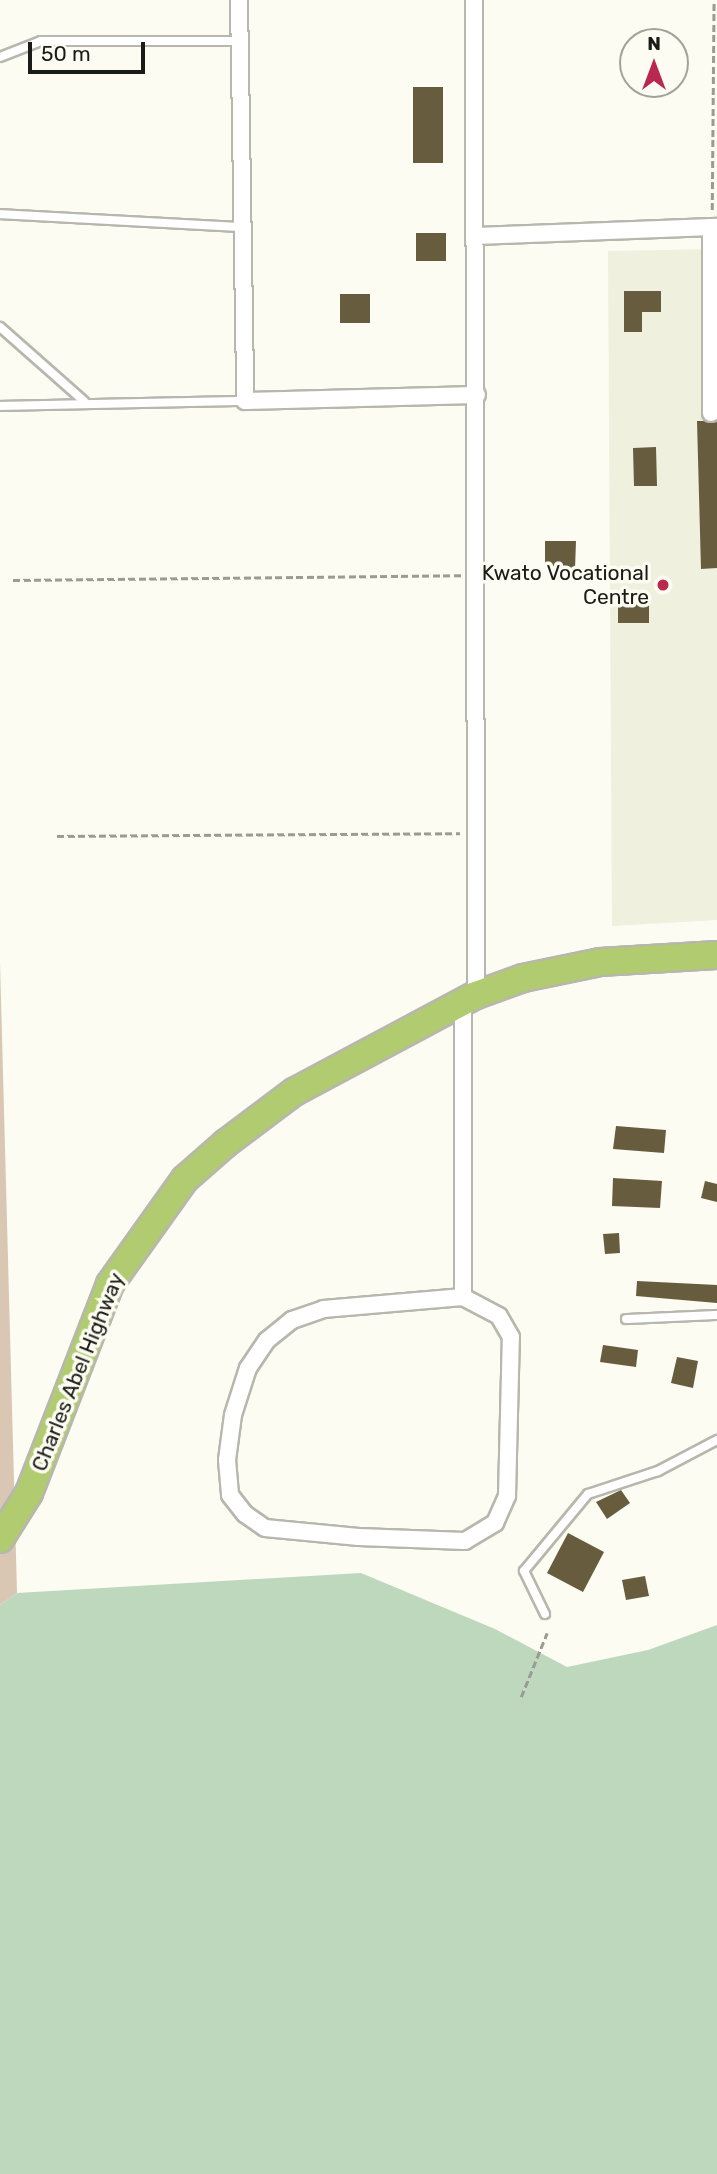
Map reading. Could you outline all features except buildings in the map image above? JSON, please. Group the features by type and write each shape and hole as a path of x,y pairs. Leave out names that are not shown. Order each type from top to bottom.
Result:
{"main road":[{"name":"Charles Abel Highway","path":"0,1539 29,1493 110,1284 185,1178 293,1092 470,998 523,978 600,962 717,956"}],"street":[{"path":"239,0 240,227 245,401 477,395"},
{"path":"463,1297 474,833 478,236 474,0"},
{"path":"478,236 714,227 711,413"},
{"path":"463,1297 499,1316 511,1337 507,1496 495,1523 466,1541 265,1528 245,1514 230,1495 228,1460 233,1415 248,1368 267,1340 292,1320 324,1309 463,1297"}],"lane":[{"path":"0,57 41,41 239,41"},
{"path":"0,214 240,227"},
{"path":"0,327 84,401"},
{"path":"0,406 84,401 245,401"},
{"path":"626,1319 717,1315"},
{"path":"545,1614 524,1571 588,1494 658,1471 717,1440"}],"path":[{"path":"714,0 714,227"},
{"path":"13,580 475,575"},
{"path":"57,836 474,833"},
{"path":"521,1697 547,1633"}],"shaded area":[{"name":"Kwato Vocational Centre","path":"717,249 717,920 612,926 608,251"},
{"path":"0,962 17,1593 0,1605"},
{"path":"361,1573 495,1629 567,1667 648,1650 717,1625 717,2174 0,2174 0,1605 17,1593"}],"place":[{"name":"Kwato Vocational Centre","path":"663,585"}]}
